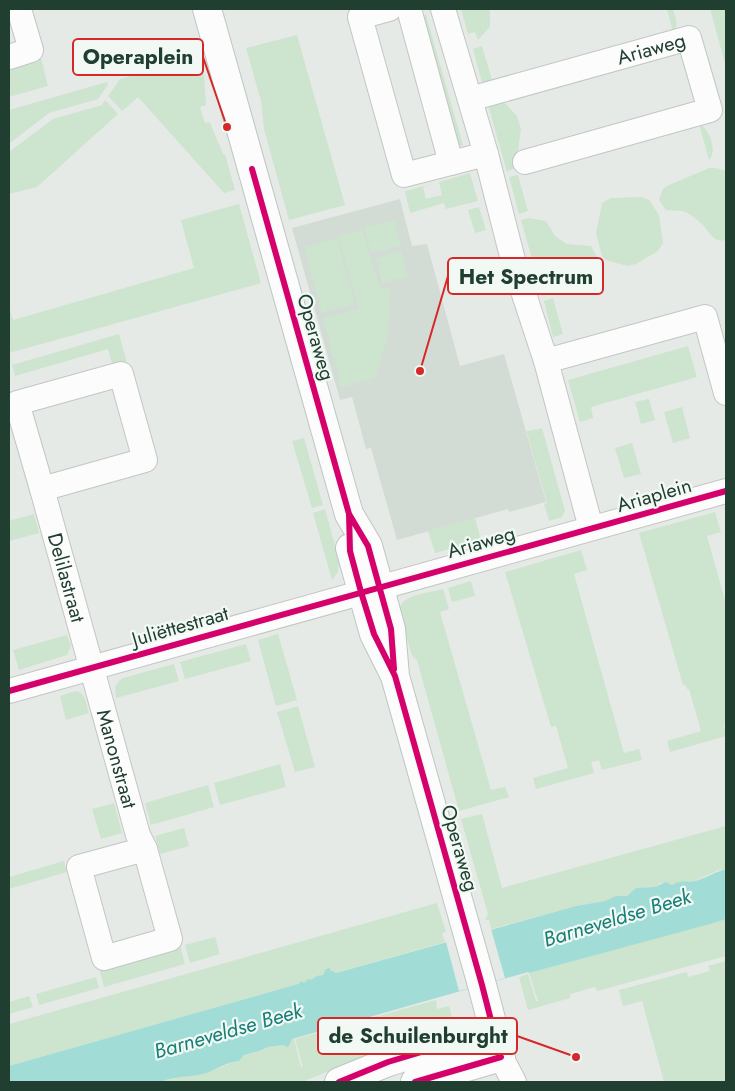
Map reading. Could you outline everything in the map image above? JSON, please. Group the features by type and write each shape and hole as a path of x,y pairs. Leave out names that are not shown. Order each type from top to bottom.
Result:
{"street":[{"path":"9,57 30,50 18,9"},
{"name":"Operaweg","path":"207,9 349,514 368,546 370,590 392,629 394,676 501,1057"},
{"path":"389,9 360,17 404,175 486,154"},
{"path":"409,9 451,163"},
{"path":"443,9 486,154 514,264 546,361 591,528"},
{"name":"Ariaweg","path":"470,99 689,38 710,110 525,162"},
{"path":"546,361 705,317 726,393"},
{"name":"Delilastraat","path":"42,489 145,460 121,374 17,403 92,668"},
{"name":"Ariaplein","path":"591,528 726,491"},
{"name":"Ariaweg","path":"370,590 591,528"},
{"name":"Juliëttestraat","path":"9,692 370,590"},
{"name":"Manonstraat","path":"92,668 138,835 145,849 170,939 104,958 79,868 145,849"},
{"path":"350,1080 388,1062 455,1042 493,1028"},
{"path":"415,1082 501,1057 514,1082"}],"shaded area":[{"path":"400,199 412,246 427,244 460,366 504,354 546,502 509,512 508,509 397,540 371,448 366,449 352,397 340,400 292,228"}],"green space":[{"path":"461,9 490,9 490,27 478,40 475,32 468,34"},
{"path":"667,9 673,9 676,18 677,24 673,33"},
{"path":"710,9 726,9 726,67"},
{"path":"426,15 463,145 456,147 419,17"},
{"path":"297,35 345,205 289,220 264,129 261,101 246,48"},
{"path":"482,46 493,83 483,86 473,49"},
{"path":"198,57 204,75 206,105 200,107 205,123 210,122 223,154 225,154 235,190 224,193 138,97 122,111 108,96 120,79"},
{"path":"41,58 48,86 9,97 9,67"},
{"path":"107,82 108,85 98,99 49,113 9,144 9,110"},
{"path":"105,100 118,114 37,187 9,194 9,152 53,119 102,105"},
{"path":"502,100 517,116 521,129 516,167 507,172 488,105"},
{"path":"699,124 706,130 711,140 713,151 709,160"},
{"path":"709,168 726,171 726,240 721,241 714,238 700,222 686,212 666,210 659,200 663,189 667,186"},
{"path":"470,173 478,201 446,209 444,203 410,213 405,191 436,183 423,187 426,199 442,195 439,182"},
{"path":"518,175 528,211 519,214 509,177"},
{"path":"642,197 649,200 659,215 663,243 658,251 636,264 627,266 606,260 602,256 596,233 602,203 611,198"},
{"path":"239,204 261,283 9,353 9,307 13,320 194,268 181,220"},
{"path":"479,207 486,230 475,233 468,210"},
{"path":"529,218 546,221 555,236 567,244 591,246 597,257 590,271 575,282 542,294 521,220"},
{"path":"394,220 401,246 371,253 364,228"},
{"path":"362,230 380,288 391,289 387,340 375,378 341,387 323,318 358,308 338,236"},
{"path":"337,238 355,304 322,313 304,247"},
{"path":"401,251 408,276 382,283 376,258"},
{"path":"553,298 563,334 553,337 544,301"},
{"path":"119,334 127,363 113,367 108,349 15,376 12,365"},
{"path":"688,346 697,377 591,407 593,418 580,422 568,380"},
{"path":"649,399 655,420 641,424 635,402"},
{"path":"682,407 690,438 673,443 664,412"},
{"path":"542,428 565,511 562,517 549,521 544,504 547,503 527,433 524,432"},
{"path":"304,438 323,505 312,508 292,441"},
{"path":"632,443 641,474 624,478 615,448"},
{"path":"325,509 339,560 338,572 332,580 313,513"},
{"path":"715,512 721,532 707,536 726,604 726,724 724,725 726,736 670,752 667,741 701,731 689,689 687,689 685,684 683,685 639,533"},
{"path":"34,514 39,533 9,541 9,521"},
{"path":"475,518 481,540 435,553 428,531"},
{"path":"581,550 587,570 574,574 624,753 639,749 642,760 602,770 599,760 591,762 594,773 536,789 533,778 568,768 556,726 551,727 505,572"},
{"path":"471,581 475,596 452,602 448,588"},
{"path":"443,589 449,609 440,612 491,790 505,787 509,797 459,811 417,660 412,656 399,610 401,605 411,597"},
{"path":"278,634 297,700 276,706 258,640"},
{"path":"67,635 71,646 67,655 19,670 13,650"},
{"path":"246,644 251,661 185,679 180,662"},
{"path":"174,664 179,681 116,698 115,687 123,678"},
{"path":"75,691 83,696 89,713 66,720 60,696"},
{"path":"298,706 315,767 295,772 277,712"},
{"path":"280,764 286,787 220,805 214,783"},
{"path":"208,785 214,807 151,825 145,803"},
{"path":"114,803 122,833 101,839 92,809"},
{"path":"482,814 502,888 726,826 726,869 719,870 694,881 672,885 661,883 655,887 636,888 627,896 616,896 605,901 576,906 491,929 489,920 485,920 488,914 461,819"},
{"path":"184,828 189,846 160,854 155,836"},
{"path":"64,861 67,872 9,889 9,877"},
{"path":"437,903 446,932 442,933 445,942 335,973 325,972 323,975 304,983 299,982 298,984 9,1066 9,1024"},
{"path":"726,919 726,956 597,991 595,987 570,994 570,998 528,1010 519,977 528,974 536,1001 538,1001 529,973"},
{"path":"215,937 220,954 190,963 185,945"},
{"path":"180,945 185,964 104,987 99,968"},
{"path":"726,961 726,1082 664,1082 642,1001 623,1006 619,990 687,972 688,977 710,971 708,966"},
{"path":"96,977 99,988 39,1005 36,994"},
{"path":"29,996 33,1007 9,1014 9,1002"},
{"path":"436,1000 437,1009 449,1006 455,1028 387,1048 386,1044 372,1047 373,1053 302,1082 161,1082 175,1076 180,1077 219,1068 239,1061 244,1055 268,1047 283,1045 292,1038 294,1039 301,1067 303,1067 295,1039"}],"water":[{"name":"Barneveldse Beek","path":"726,869 726,919 710,924 528,972 292,1039 288,1047 283,1045 268,1047 244,1055 239,1061 226,1064 200,1075 172,1078 161,1082 9,1082 9,1066 298,984 301,981 304,983 308,979 311,980 323,975 326,969 330,968 330,970 336,973 576,906 605,901 616,896 627,896 636,888 655,887 666,882 672,885 695,881"}],"pier":[{"path":"491,929 505,978 459,991 446,942"}],"cycle path":[{"path":"252,169 349,514 368,546 391,629 394,669"},
{"path":"9,691 726,491"},
{"path":"339,1082 388,1062 455,1042 493,1028 395,676 374,634 361,592 350,551 349,514"},
{"path":"415,1082 501,1057"}],"place":[{"name":"Operaplein","path":"227,127"},
{"name":"Het Spectrum","path":"420,371"},
{"name":"de Schuilenburght","path":"576,1057"}]}
